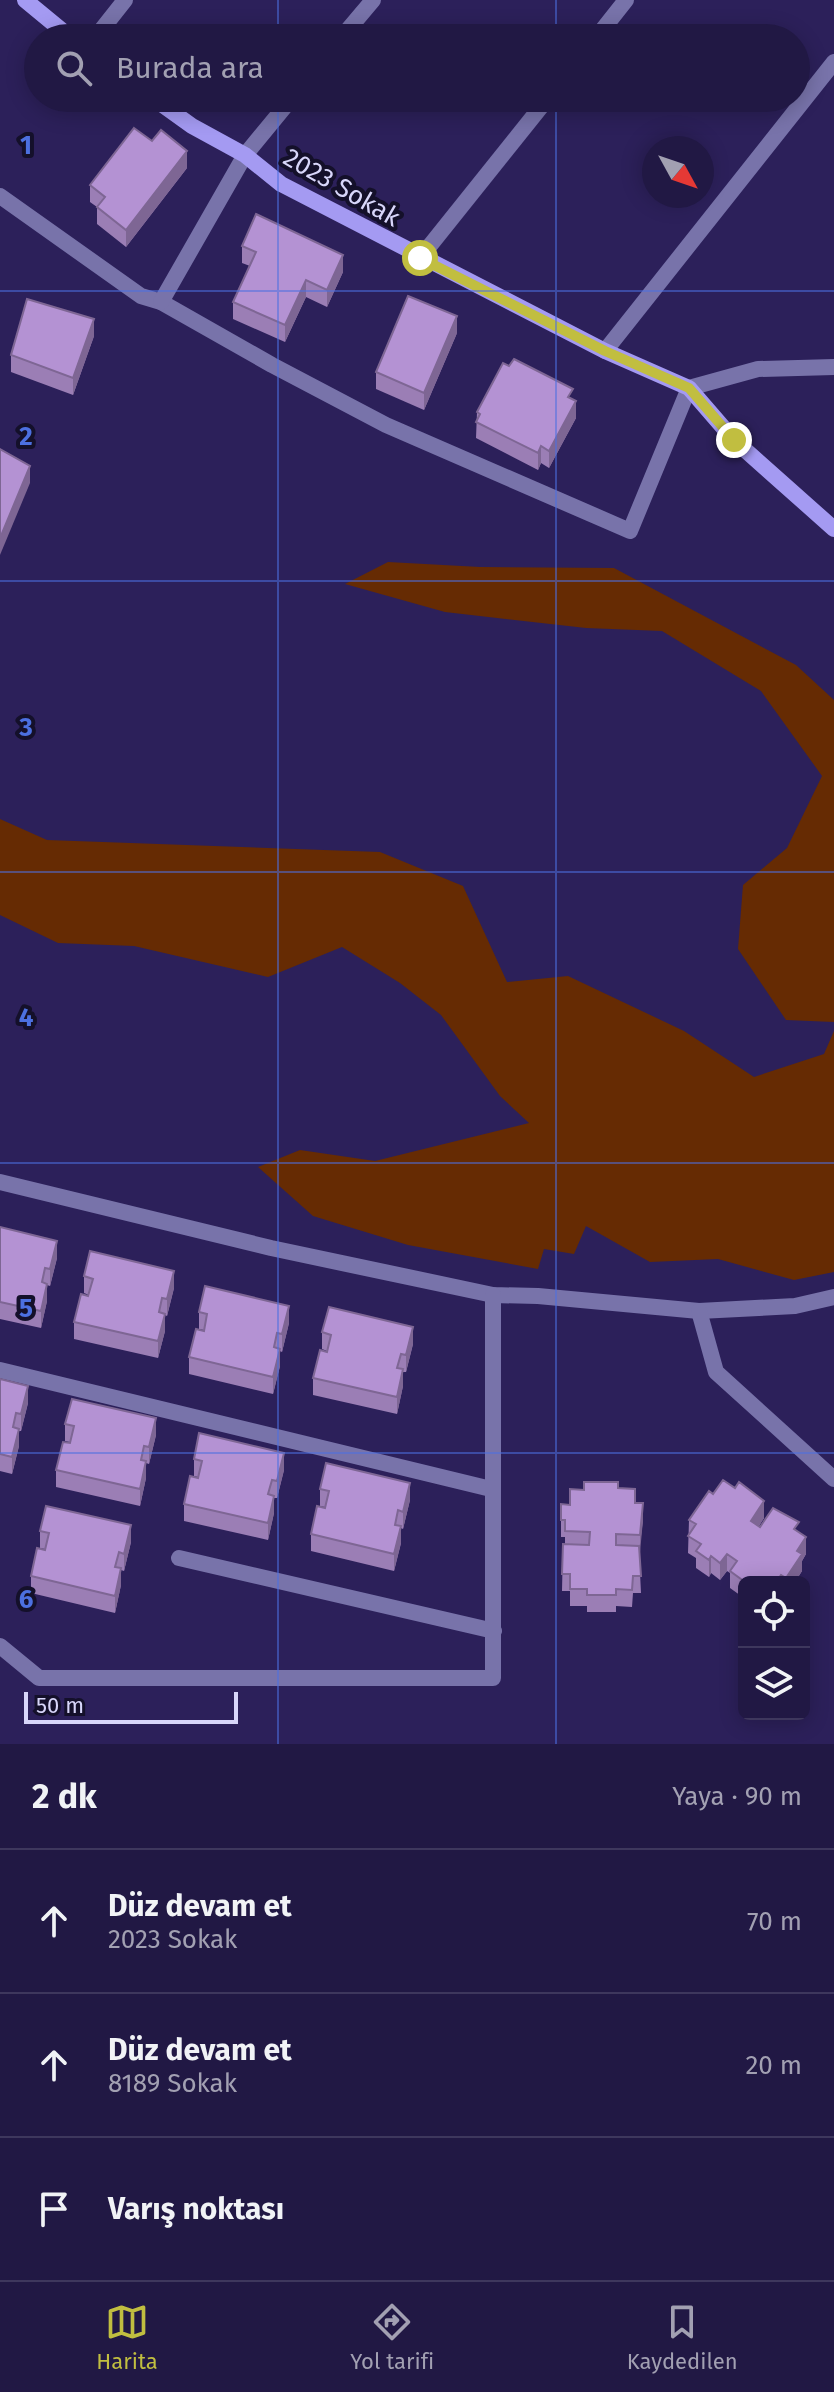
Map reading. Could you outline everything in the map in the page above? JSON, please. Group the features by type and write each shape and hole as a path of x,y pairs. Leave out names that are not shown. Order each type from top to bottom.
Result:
{"street":[{"path":"25,0 54,24"},
{"path":"106,24 125,0"},
{"path":"353,24 373,0"},
{"path":"607,24 626,0"},
{"path":"810,92 834,62"},
{"name":"2023 Sokak","path":"172,112 245,155 281,184 605,351 689,388"},
{"path":"161,302 245,155 280,112"},
{"path":"420,258 537,112"},
{"path":"605,351 794,112"},
{"path":"0,196 141,296 161,302 386,425 630,531 689,388"},
{"path":"689,388 758,369 834,367"},
{"path":"689,388 734,440 834,529"},
{"path":"0,1182 271,1248 493,1295 538,1296 699,1311 795,1306 834,1297"},
{"path":"0,1646 39,1678 493,1678 493,1295"},
{"path":"699,1311 716,1372 834,1479"},
{"path":"0,1370 491,1489"},
{"path":"179,1558 494,1631"}],"shaded area":[{"path":"388,562 480,567 614,568 796,665 834,700 834,1022 786,1020 738,949 743,885 787,848 822,776 761,691 662,631 586,628 445,612 345,584"},
{"path":"0,819 47,840 380,852 463,886 507,982 568,976 684,1031 754,1077 824,1054 834,1031 834,1272 794,1280 718,1259 650,1262 586,1226 574,1254 544,1249 538,1269 408,1245 313,1216 258,1167 300,1150 375,1161 529,1123 500,1096 441,1015 400,983 342,947 268,977 134,946 58,943 0,915"}],"building":[{"path":"134,128 152,141 161,130 187,151 126,230 97,207 105,197 90,185"},
{"path":"256,214 343,255 327,290 306,280 285,325 233,302 256,252 242,246"},
{"path":"408,296 457,316 424,393 376,372"},
{"path":"27,299 94,319 73,378 11,355"},
{"path":"514,359 573,389 568,397 576,401 549,451 541,446 538,453 476,422 480,414 477,412 503,363 509,366"},
{"path":"0,449 30,466 0,538"},
{"path":"0,1227 57,1241 50,1269 45,1268 42,1282 47,1284 41,1311 0,1302"},
{"path":"90,1251 174,1271 167,1299 162,1298 159,1312 165,1314 158,1341 74,1322 81,1294 88,1296 93,1279 84,1276"},
{"path":"205,1286 289,1306 282,1334 277,1333 274,1347 280,1349 273,1377 189,1357 196,1329 204,1331 207,1314 199,1312"},
{"path":"329,1307 413,1327 406,1355 401,1354 397,1368 403,1369 397,1397 313,1378 320,1350 327,1352 331,1335 322,1332"},
{"path":"0,1379 28,1386 21,1414 16,1413 13,1427 19,1429 12,1457 0,1454"},
{"path":"72,1399 156,1418 149,1447 144,1446 141,1460 146,1461 140,1489 56,1470 63,1442 70,1443 74,1426 65,1424"},
{"path":"199,1433 284,1453 277,1481 272,1480 268,1494 274,1496 268,1523 184,1504 190,1476 198,1478 202,1461 194,1459"},
{"path":"326,1463 410,1483 403,1512 398,1510 395,1525 401,1526 394,1554 311,1534 317,1506 325,1508 329,1491 320,1489"},
{"path":"723,1480 735,1488 739,1482 764,1501 751,1521 760,1527 773,1508 799,1522 794,1529 806,1537 797,1551 802,1554 787,1576 738,1577 730,1571 737,1561 727,1554 720,1563 696,1551 701,1544 688,1536 696,1524 689,1520 709,1491 713,1494"},
{"path":"584,1482 618,1482 618,1488 635,1489 635,1503 643,1503 640,1535 616,1534 616,1545 639,1546 641,1576 633,1576 632,1590 616,1589 616,1595 587,1595 587,1589 570,1589 570,1574 562,1574 563,1544 589,1545 590,1532 565,1531 565,1520 561,1520 561,1504 570,1505 570,1489 584,1490"},
{"path":"46,1506 131,1525 124,1554 119,1552 115,1567 121,1568 115,1596 31,1576 37,1548 45,1550 49,1533 40,1531"}],"route":[{"path":"420,258 605,351 689,388 734,440"}]}
